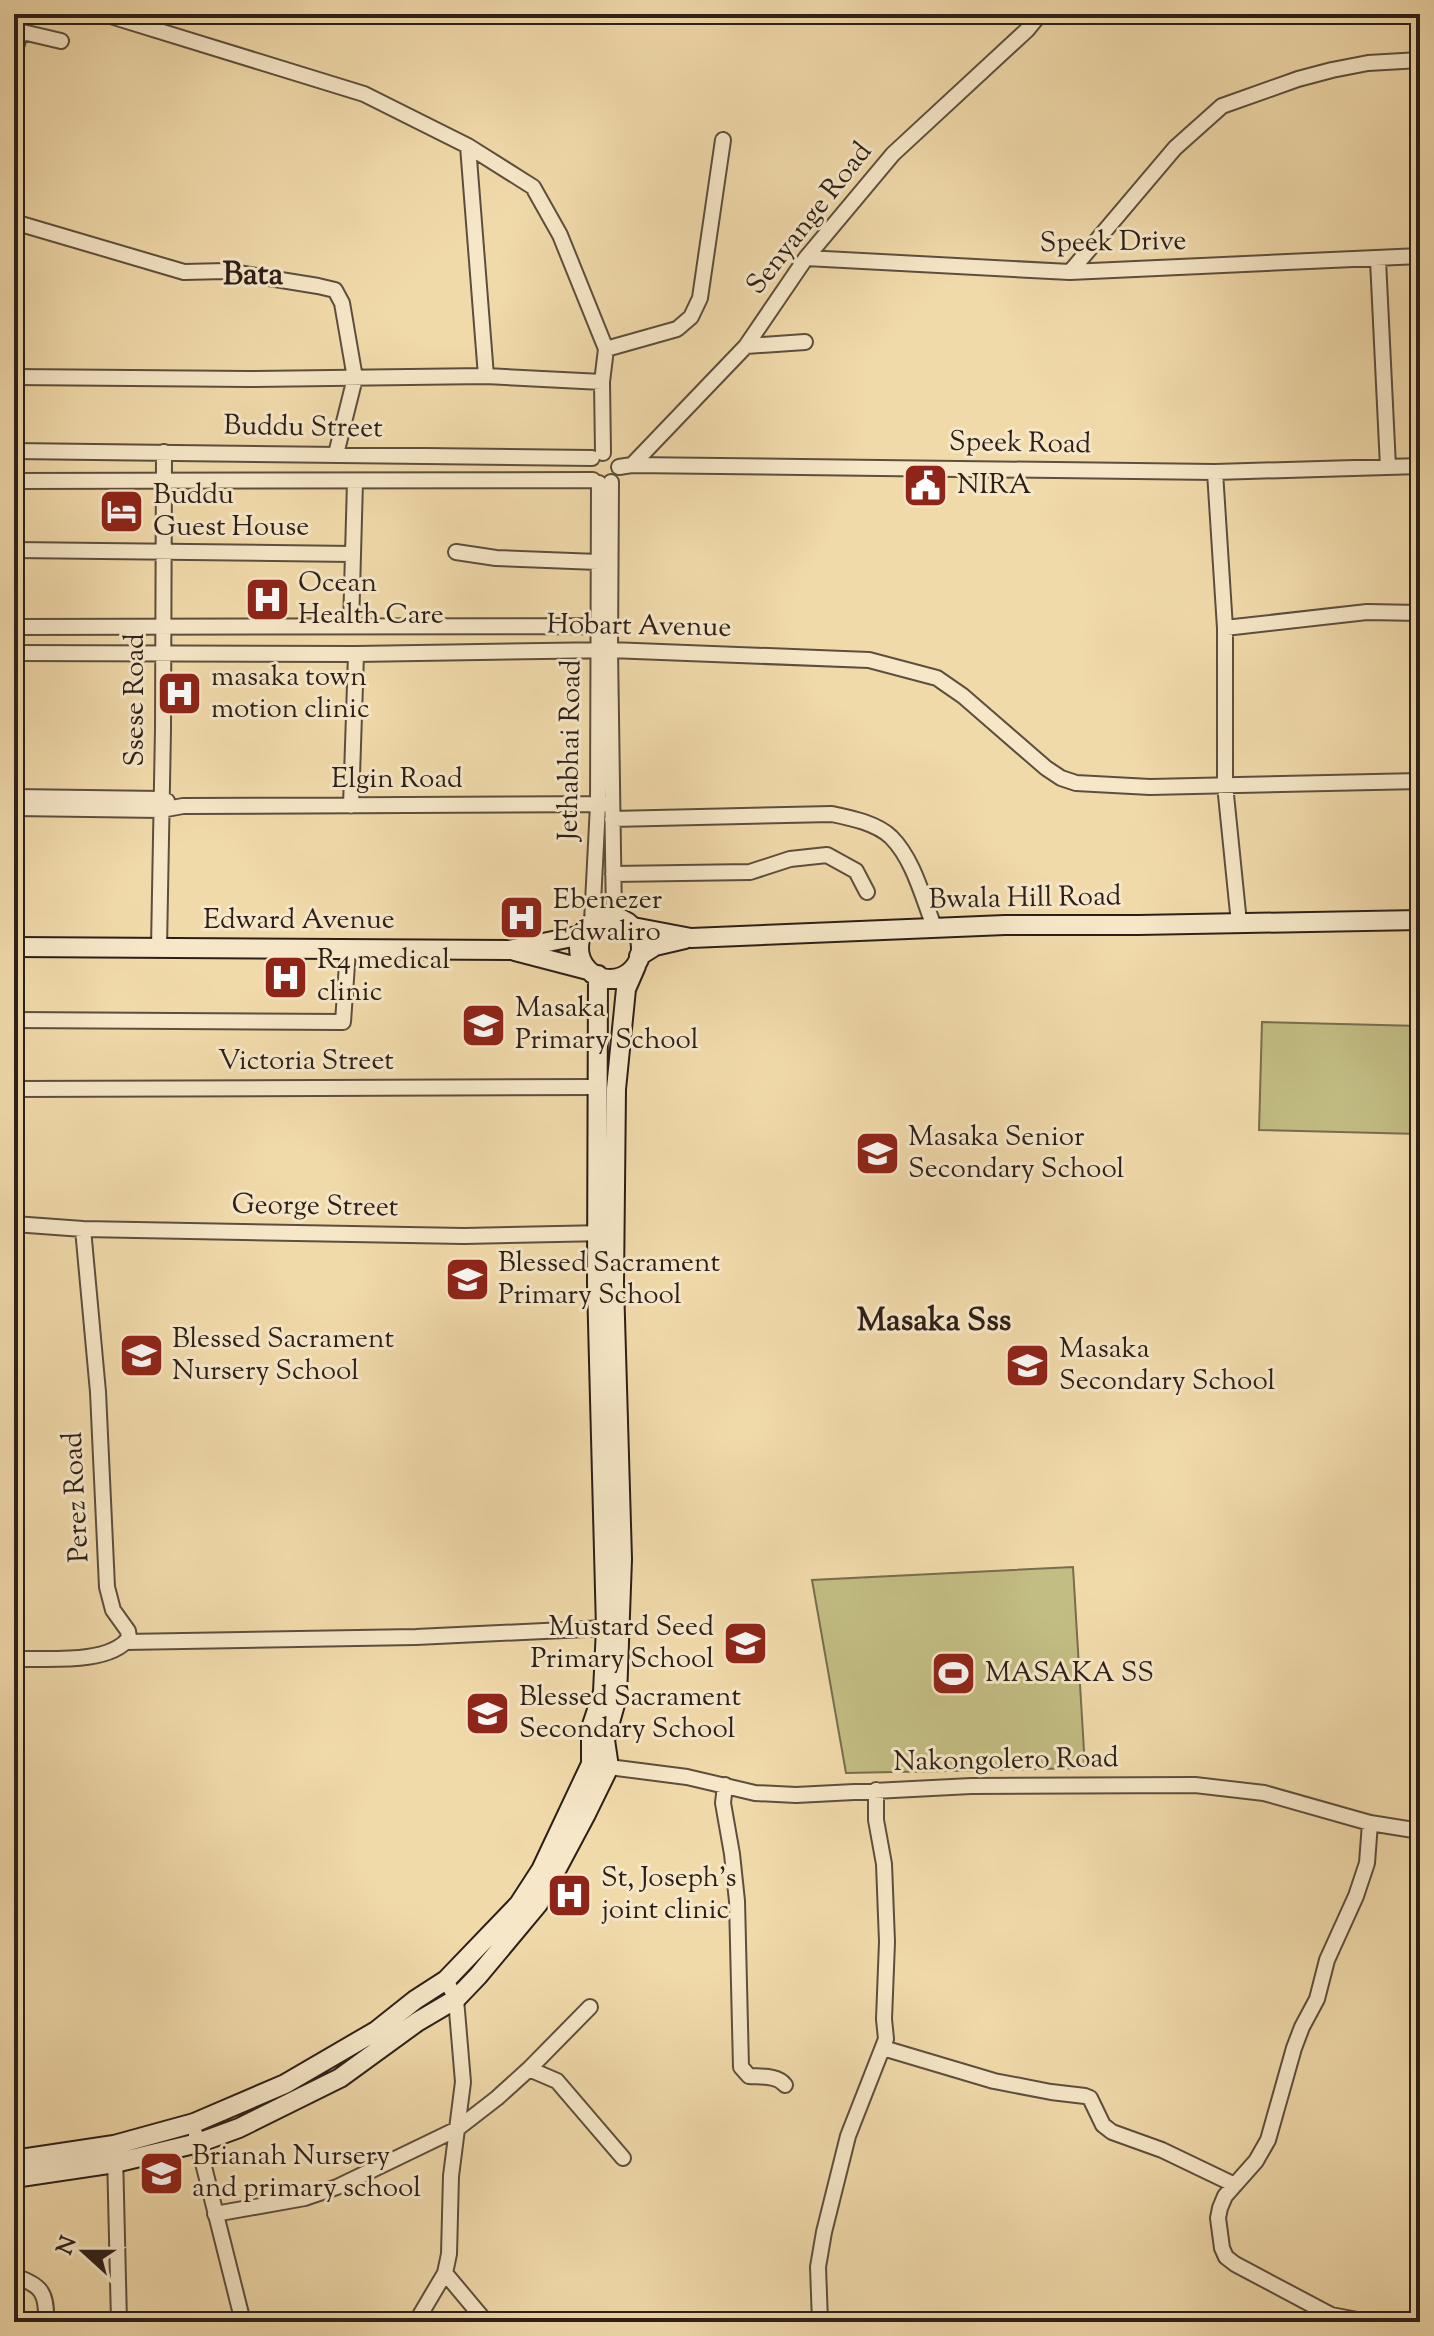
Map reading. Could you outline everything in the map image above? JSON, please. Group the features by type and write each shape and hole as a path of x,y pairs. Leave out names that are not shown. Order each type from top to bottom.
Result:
{"street":[{"path":"104,14 364,94 468,146 533,187 560,235 606,349 597,455 588,469 601,482"},
{"name":"Senyange Road","path":"601,482 626,466 746,346 806,258 893,154 1027,30 1040,14"},
{"path":"14,52 18,31 61,41"},
{"path":"1070,272 1175,148 1222,106 1332,70 1368,63 1420,60"},
{"path":"606,349 677,329 691,317 700,298 723,140"},
{"path":"468,146 486,376"},
{"path":"14,222 184,272 226,271 335,290 342,303 355,378 336,454"},
{"name":"Speek Drive","path":"806,258 1070,272 1420,256"},
{"path":"1378,260 1388,467"},
{"path":"746,346 805,342"},
{"path":"14,377 486,376 602,382"},
{"name":"Buddu Street","path":"14,451 597,455"},
{"name":"Ssese Road","path":"159,948 164,452"},
{"path":"597,455 614,457 626,466"},
{"name":"Speek Road","path":"626,466 1215,472 1420,466"},
{"path":"1215,472 1225,628 1225,785 1239,923"},
{"path":"14,481 601,482"},
{"path":"351,626 355,482"},
{"name":"Jethabhai Road","path":"601,482 598,562 604,626"},
{"name":"Jethabhai Road","path":"601,482 607,809 614,917"},
{"path":"14,550 353,554"},
{"path":"456,552 496,558 598,562"},
{"path":"1225,628 1367,612 1420,613"},
{"name":"Hobart Avenue","path":"14,627 604,626"},
{"name":"Hobart Avenue","path":"14,653 163,655 604,650 869,660 937,678 963,696 1046,768 1076,783 1150,787 1420,781"},
{"path":"351,806 356,654"},
{"name":"Elgin Road","path":"14,797 183,806 832,814 860,820 890,835 911,865 935,929"},
{"name":"Elgin Road","path":"14,808 161,804"},
{"name":"Jethabhai Road","path":"587,928 607,809"},
{"path":"613,874 750,872 790,859 827,855 856,871 867,892"},
{"path":"14,2160 115,2154 198,2143 239,2128 340,2078 417,2022 456,1999 538,1904 600,1765 617,1697 622,1559 614,1284 606,1233 593,972 582,962 579,952 587,928 603,917 624,921 633,927 639,940 638,961 626,989 606,1233 597,1284 606,1628 603,1692 591,1728 600,1765 519,1904 446,1980 376,2031 285,2084 194,2123 115,2154 14,2178"},
{"name":"Bwala Hill Road","path":"633,927 691,938 1005,925 1420,920"},
{"name":"Edward Avenue","path":"14,947 509,950 587,928"},
{"path":"509,950 593,972 606,979 617,978 655,946 691,938"},
{"path":"14,1020 343,1022 348,950"},
{"name":"Victoria Street","path":"14,1089 598,1087"},
{"name":"George Street","path":"14,1224 83,1229 478,1236 606,1233"},
{"name":"Perez Road","path":"83,1229 98,1392 107,1587 113,1610 128,1631 129,1638 125,1642"},
{"path":"14,1659 91,1656 107,1653 125,1642 416,1637 606,1628"},
{"name":"Nakongolero Road","path":"600,1765 687,1777 755,1793 796,1795 971,1786 1195,1785 1264,1793 1370,1823 1420,1831"},
{"path":"725,1785 723,1803 737,1901 741,2067 749,2076 774,2078 785,2085"},
{"path":"820,2322 818,2267 827,2220 848,2136 886,2035 884,1864 876,1820 876,1790"},
{"path":"1368,2322 1331,2315 1235,2264 1226,2257 1222,2248 1218,2218 1225,2196 1256,2161 1268,2140 1294,2048 1320,1993 1327,1960 1356,1896 1367,1863 1370,1823"},
{"path":"416,2322 445,2273 449,2254 451,2176 463,2082 456,1999 446,1980"},
{"path":"215,2214 305,2198 337,2187 457,2129 529,2069 590,2007"},
{"path":"883,2048 994,2081 1085,2096 1090,2098 1103,2125 1112,2132 1162,2150 1235,2185"},
{"path":"529,2069 557,2081 623,2158"},
{"path":"194,2123 243,2322"},
{"path":"115,2154 119,2322"},
{"path":"445,2273 486,2322"},
{"path":"14,2276 28,2281 43,2293 46,2322"}],"shaded area":[{"path":"1262,1022 1420,1026 1419,1134 1259,1130"},
{"name":"MASAKA SS","path":"1073,1567 1085,1768 846,1773 812,1580"}],"place":[{"name":"NIRA","path":"926,486"},
{"name":"Buddu Guest House","path":"122,512"},
{"name":"Ocean Health Care","path":"267,600"},
{"name":"masaka town motion clinic","path":"180,694"},
{"name":"Ebenezer Edwaliro","path":"522,917"},
{"name":"R4 medical clinic","path":"286,977"},
{"name":"Masaka Primary School","path":"484,1025"},
{"name":"Masaka Senior Secondary School","path":"877,1154"},
{"name":"Blessed Sacrament Primary School","path":"467,1280"},
{"name":"Blessed Sacrament Nursery School","path":"141,1356"},
{"name":"Masaka Secondary School","path":"1028,1366"},
{"name":"Mustard Seed Primary School","path":"745,1644"},
{"name":"MASAKA SS","path":"954,1674"},
{"name":"Blessed Sacrament Secondary School","path":"488,1714"},
{"name":"St, Joseph's joint clinic","path":"570,1895"},
{"name":"Brianah Nursery and primary school","path":"161,2173"}],"district":[{"name":"Bata","path":"253,276"},
{"name":"Masaka Sss","path":"934,1322"}]}
